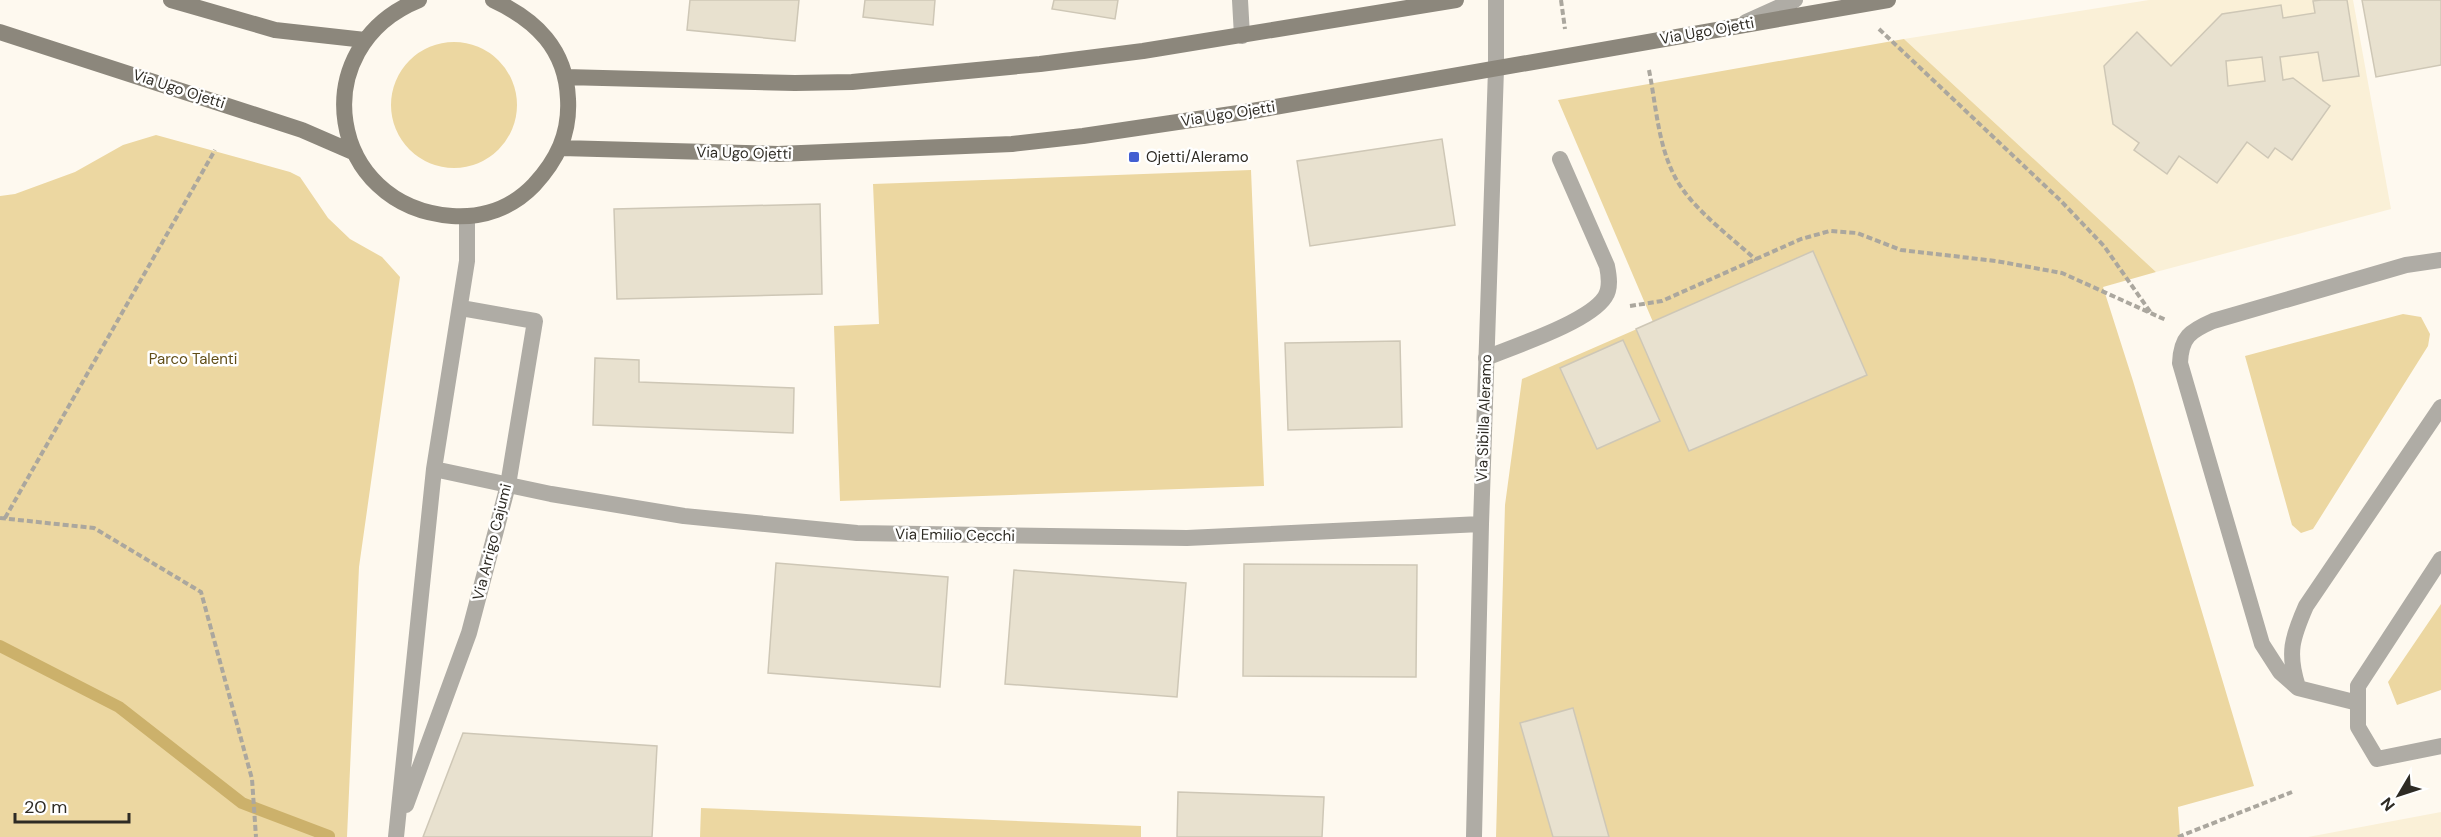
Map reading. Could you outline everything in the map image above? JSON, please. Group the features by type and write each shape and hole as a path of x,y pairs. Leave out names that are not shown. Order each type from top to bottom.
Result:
{"main road":[{"path":"171,0 274,30 365,40"},
{"path":"419,0 404,4 381,21 365,40 352,63 345,83 343,99 345,122 355,153 375,182 392,197 411,208 438,215 467,217 497,210 526,192 545,173 561,148 568,111 565,77 559,58 547,40 514,6 493,0"},
{"path":"565,77 784,83 852,82 1040,64 1242,36 1456,0"},
{"name":"Via Ugo Ojetti","path":"561,148 778,154 1012,144 1252,111 1888,0"},
{"name":"Via Ugo Ojetti","path":"0,32 293,126 355,153"}],"street":[{"path":"1240,0 1242,36"},
{"name":"Via Sibilla Aleramo","path":"1474,837 1481,524 1496,69 1496,0"},
{"path":"1737,26 1795,0"},
{"path":"1486,358 1573,321 1606,297 1610,282 1607,266 1560,159"},
{"name":"Via Arrigo Cajumi","path":"396,832 434,469 468,249 467,217"},
{"path":"2358,703 2298,688 2280,672 2262,644 2180,363 2181,348 2192,331 2213,321 2406,265 2441,260"},
{"name":"Via Arrigo Cajumi","path":"396,832 469,633 508,485 535,321 460,308"},
{"path":"2298,688 2291,667 2290,650 2295,630 2306,606 2441,406"},
{"name":"Via Emilio Cecchi","path":"434,469 508,485 684,516 857,533 1187,538 1481,524"},
{"path":"2441,559 2358,686 2358,727 2377,759 2441,746"}],"path":[{"path":"1561,0 1565,33"},
{"path":"1854,6 2060,200 2104,246 2152,313"},
{"path":"1644,42 1664,150 1675,178 1691,200 1756,260"},
{"path":"215,150 2,518 94,528 201,592 252,779 256,837"},
{"path":"1606,297 1632,307 1662,301 1801,239 1830,231 1857,233 1901,250 1996,261 2061,273 2192,331"},
{"path":"2178,837 2292,792"}],"shaded area":[{"path":"2149,0 2353,0 2391,209 2156,272 1904,39"},
{"path":"2441,812 2441,837 2308,837"}],"green space":[{"path":"1904,39 2156,272 2103,287 2254,786 2178,807 2180,837 1496,837 1505,505 1522,379 1653,322 1558,100"},
{"path":"454,42 478,47 498,61 512,81 517,105 512,129 498,149 478,163 454,168 430,163 410,149 396,129 391,105 396,81 410,61 430,47"},
{"name":"Parco Talenti","path":"156,135 290,172 300,177 328,218 350,239 382,257 400,277 359,567 347,837 0,837 0,196 15,194 75,172 123,145"},
{"path":"1251,170 1264,486 840,501 834,326 879,324 873,184"},
{"path":"2403,314 2421,317 2430,334 2428,346 2313,529 2301,533 2292,525 2245,356"},
{"path":"2441,604 2441,690 2397,705 2388,682"},
{"path":"701,808 1141,826 1141,837 700,837"}],"building":[{"path":"690,0 799,0 795,41 687,30"},
{"path":"865,0 935,0 933,25 863,17"},
{"path":"1054,0 1118,0 1115,19 1052,9"},
{"path":"2347,0 2359,76 2323,81 2318,52 2280,57 2283,80 2293,78 2330,106 2292,160 2275,148 2268,158 2247,142 2217,183 2179,156 2167,174 2134,150 2139,143 2113,124 2104,66 2137,32 2171,66 2222,14 2281,5 2283,18 2315,13 2313,1","holes":["2262,57 2265,81 2228,86 2226,61"]},
{"path":"2362,0 2441,0 2441,65 2376,77"},
{"path":"1442,139 1455,225 1310,246 1297,161"},
{"path":"820,204 822,294 617,299 614,209"},
{"path":"1813,251 1867,375 1689,451 1636,329"},
{"path":"1623,340 1660,421 1597,449 1560,368"},
{"path":"1400,341 1402,427 1288,430 1285,343"},
{"path":"595,358 639,360 639,382 794,388 793,433 593,425"},
{"path":"776,563 948,577 940,687 768,673"},
{"path":"1244,564 1417,565 1416,677 1243,676"},
{"path":"1014,570 1186,583 1177,697 1005,684"},
{"path":"1573,708 1609,837 1553,837 1520,723"},
{"path":"463,733 657,746 652,837 423,837"},
{"path":"1178,792 1324,797 1322,837 1177,837"}],"waterway":[{"path":"0,646 119,707 242,803 329,836"}],"place":[{"name":"Ojetti/Aleramo","path":"1134,157"}]}
